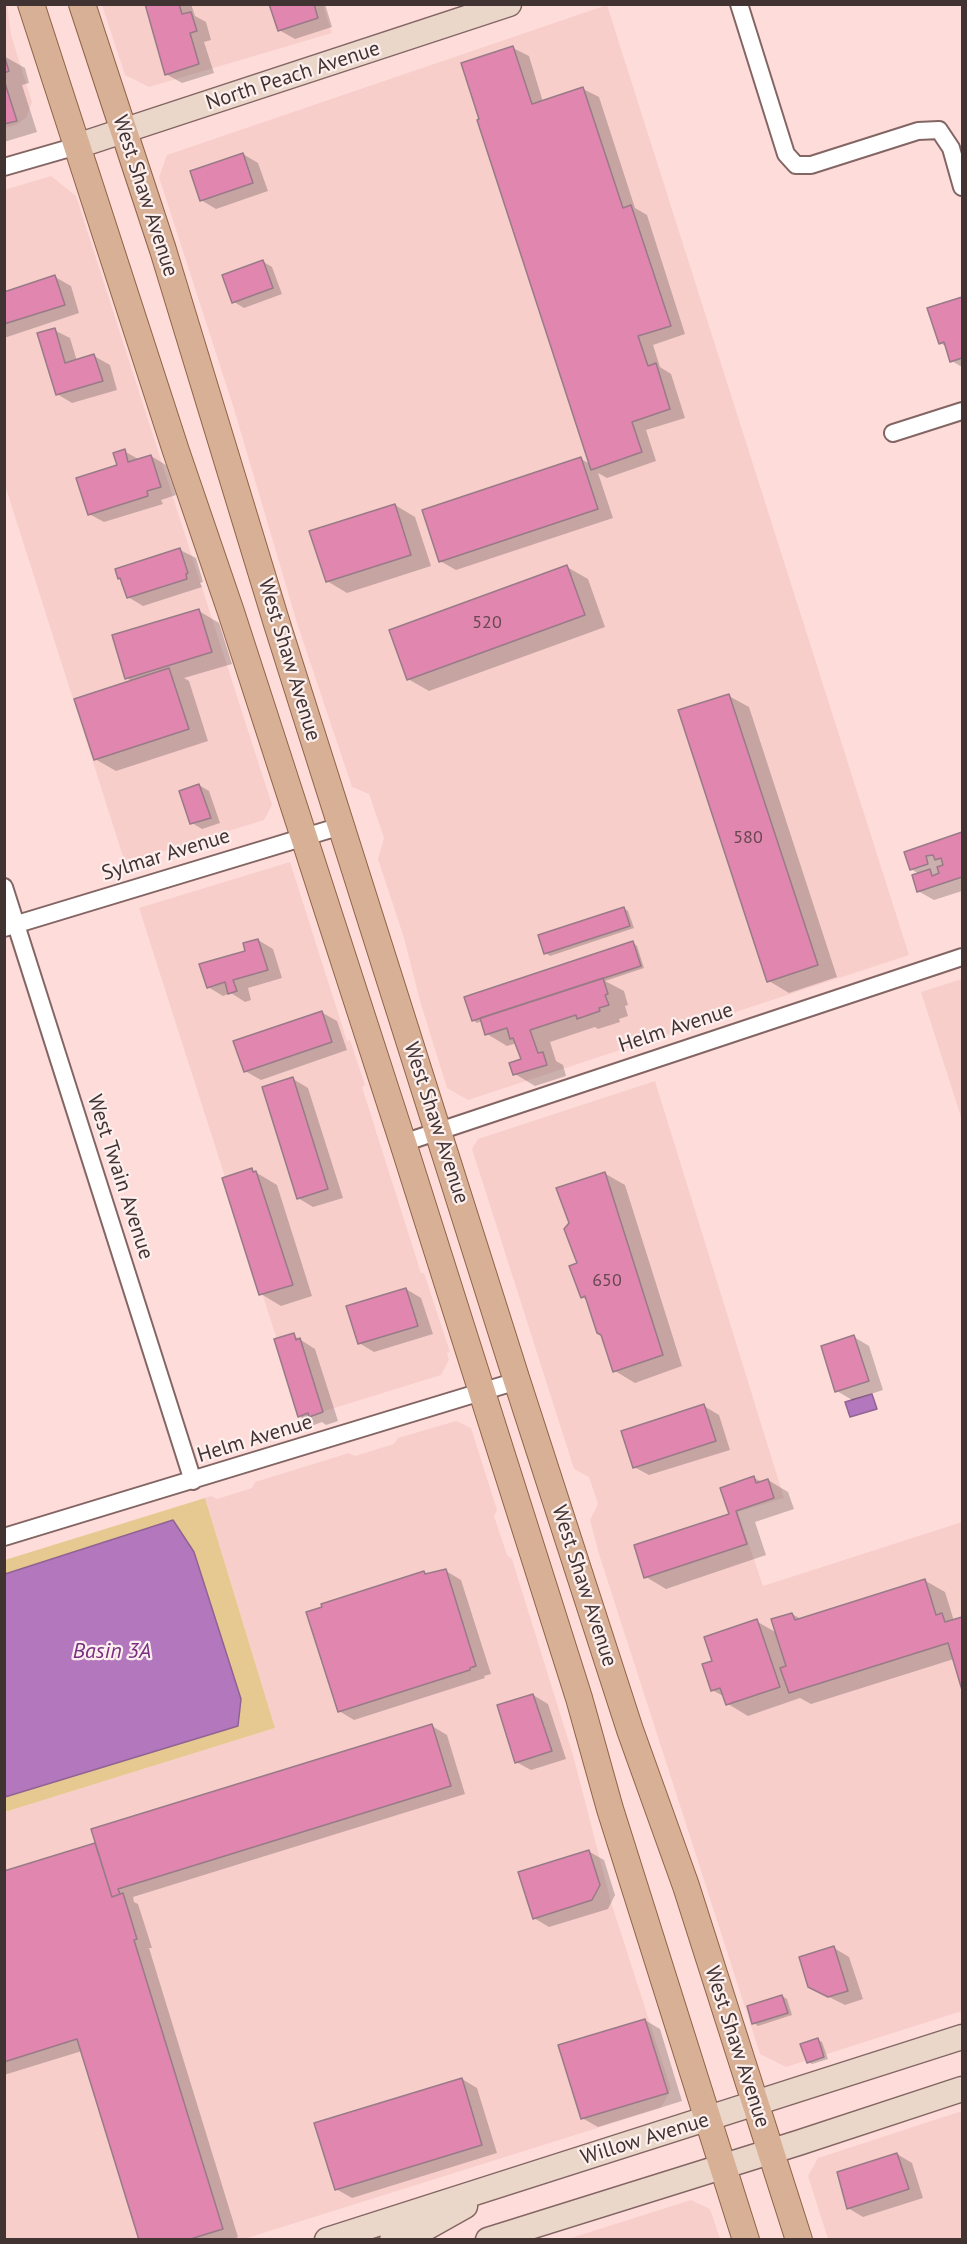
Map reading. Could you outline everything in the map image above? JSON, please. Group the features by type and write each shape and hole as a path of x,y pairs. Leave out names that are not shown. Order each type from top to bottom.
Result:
{"main road":[{"name":"West Shaw Avenue","path":"31,4 403,1143 579,1698 610,1809 746,2240"},
{"name":"West Shaw Avenue","path":"82,4 194,348 277,624 517,1381 630,1730 686,1886 798,2240"},
{"name":"North Peach Avenue","path":"77,146 509,4"},
{"name":"Willow Avenue","path":"327,2240 963,2037"},
{"path":"488,2240 771,2152 963,2089"},
{"path":"392,2240 424,2229 515,2179"}],"street":[{"path":"739,4 786,154 796,165 811,165 918,131 939,130 951,148 963,187"},
{"path":"4,167 77,146"},
{"path":"893,433 963,411"},
{"name":"Sylmar Avenue","path":"11,926 341,826"},
{"name":"West Twain Avenue","path":"4,887 11,926 193,1480"},
{"name":"Helm Avenue","path":"403,1143 963,957"},
{"name":"Helm Avenue","path":"4,1537 517,1381"}],"shaded area":[{"path":"7,4 11,35 32,102 26,118 16,125 5,128 4,5"},
{"path":"102,5 323,5 332,33 149,87 125,75"},
{"path":"607,5 909,955 468,1100 447,1088 420,1001 404,938 378,859 384,838 369,794 352,787 297,623 234,409 159,177 167,155"},
{"path":"51,176 76,196 272,805 264,820 125,863 5,485 4,190"},
{"path":"290,862 347,1041 350,1040 365,1085 362,1087 421,1273 424,1273 450,1352 447,1353 449,1360 441,1375 302,1418 139,908"},
{"path":"962,979 962,1120 921,992"},
{"path":"655,1081 784,1498 738,1512 763,1586 962,1522 962,2011 786,2067 760,2054 599,1554 590,1520 598,1504 589,1477 574,1469 472,1149 478,1139"},
{"path":"456,1421 471,1428 497,1510 494,1516 507,1555 512,1559 573,1755 611,1902 671,2089 661,2108 244,2239 5,2240 5,1812 275,1728 205,1498 211,1496 217,1499 252,1488 255,1482 349,1453 355,1456 394,1444 398,1438"},
{"name":"Basin 3A","path":"205,1498 275,1728 5,1812 5,1560"},
{"path":"962,2111 962,2239 828,2239 808,2176 818,2158"},
{"path":"691,2200 710,2209 720,2239 568,2239"}],"water":[{"path":"872,1394 877,1409 850,1417 845,1402"},
{"name":"Basin 3A","path":"173,1520 194,1552 241,1699 238,1726 5,1797 5,1574"}],"building":[{"path":"145,4 179,4 182,14 191,12 197,31 190,33 199,64 165,75"},
{"path":"269,4 314,4 318,18 278,31"},
{"path":"513,46 532,104 583,87 623,208 631,205 671,326 638,336 648,366 656,363 670,409 632,422 642,452 591,470 477,120 479,119 461,63"},
{"path":"4,55 9,71 4,73"},
{"path":"4,80 17,121 4,124"},
{"path":"243,153 253,183 200,201 190,171"},
{"path":"263,260 273,288 232,303 222,275"},
{"path":"55,275 65,305 4,324 4,292"},
{"path":"962,297 962,358 950,362 944,342 939,344 927,308"},
{"path":"55,328 65,363 94,354 103,381 56,395 37,333"},
{"path":"125,449 128,462 151,455 161,487 147,491 148,496 88,515 76,478 117,465 113,453"},
{"path":"581,457 598,509 439,562 422,510"},
{"path":"395,504 411,555 326,582 309,531"},
{"path":"180,548 188,573 186,574 187,579 127,598 115,569"},
{"path":"567,565 585,615 407,680 389,630"},
{"path":"199,609 212,652 125,679 112,635"},
{"path":"169,668 189,729 94,760 74,699"},
{"path":"729,694 818,965 767,982 678,710"},
{"path":"199,784 211,818 190,824 179,791"},
{"path":"962,832 962,877 917,892 912,875 930,869 932,876 939,873 937,867 943,865 941,858 935,860 933,855 926,856 928,864 910,870 904,852"},
{"path":"624,907 630,926 544,954 538,935"},
{"path":"258,939 268,970 233,980 237,991 228,994 225,982 207,988 199,964 245,951 243,943"},
{"path":"633,941 641,966 472,1021 464,997"},
{"path":"603,978 609,1005 599,1008 600,1011 577,1019 576,1015 530,1030 538,1053 543,1052 547,1065 513,1075 509,1063 521,1059 513,1038 510,1039 507,1028 485,1035 480,1018"},
{"path":"322,1011 332,1042 244,1072 233,1041"},
{"path":"293,1077 328,1189 297,1199 262,1087"},
{"path":"252,1168 253,1172 256,1171 293,1285 259,1295 222,1178"},
{"path":"605,1172 663,1355 613,1372 585,1296 581,1298 569,1266 577,1263 564,1229 569,1223 556,1188"},
{"path":"406,1288 418,1326 358,1344 346,1306"},
{"path":"294,1333 296,1340 300,1338 323,1412 309,1417 308,1413 298,1417 274,1339"},
{"path":"854,1335 869,1381 835,1392 821,1346"},
{"path":"704,1404 716,1441 633,1468 621,1431"},
{"path":"754,1476 756,1483 768,1479 774,1498 736,1511 747,1544 644,1578 634,1545 729,1514 720,1488"},
{"path":"446,1569 476,1666 470,1670 338,1712 306,1612 322,1607 321,1604 424,1571 425,1574"},
{"path":"925,1579 936,1615 942,1613 945,1622 962,1617 962,1690 948,1643 789,1693 780,1668 786,1666 771,1619 792,1613 795,1620"},
{"path":"757,1619 780,1687 726,1705 720,1688 711,1691 702,1664 712,1661 704,1637"},
{"path":"533,1694 552,1751 515,1763 497,1705"},
{"path":"432,1724 451,1786 118,1889 120,1894 112,1897 91,1829"},
{"path":"95,1843 112,1897 123,1893 137,1939 134,1940 223,2229 187,2240 139,2240 77,2039 4,2062 4,1871"},
{"path":"589,1850 600,1885 592,1900 533,1919 518,1872"},
{"path":"834,1946 848,1991 828,1997 808,1987 799,1957"},
{"path":"782,1995 788,2013 752,2024 747,2006"},
{"path":"645,2019 668,2093 581,2119 558,2045"},
{"path":"818,2038 824,2057 807,2063 800,2044"},
{"path":"462,2078 482,2145 335,2190 314,2123"},
{"path":"897,2153 909,2189 847,2209 837,2172"}]}
